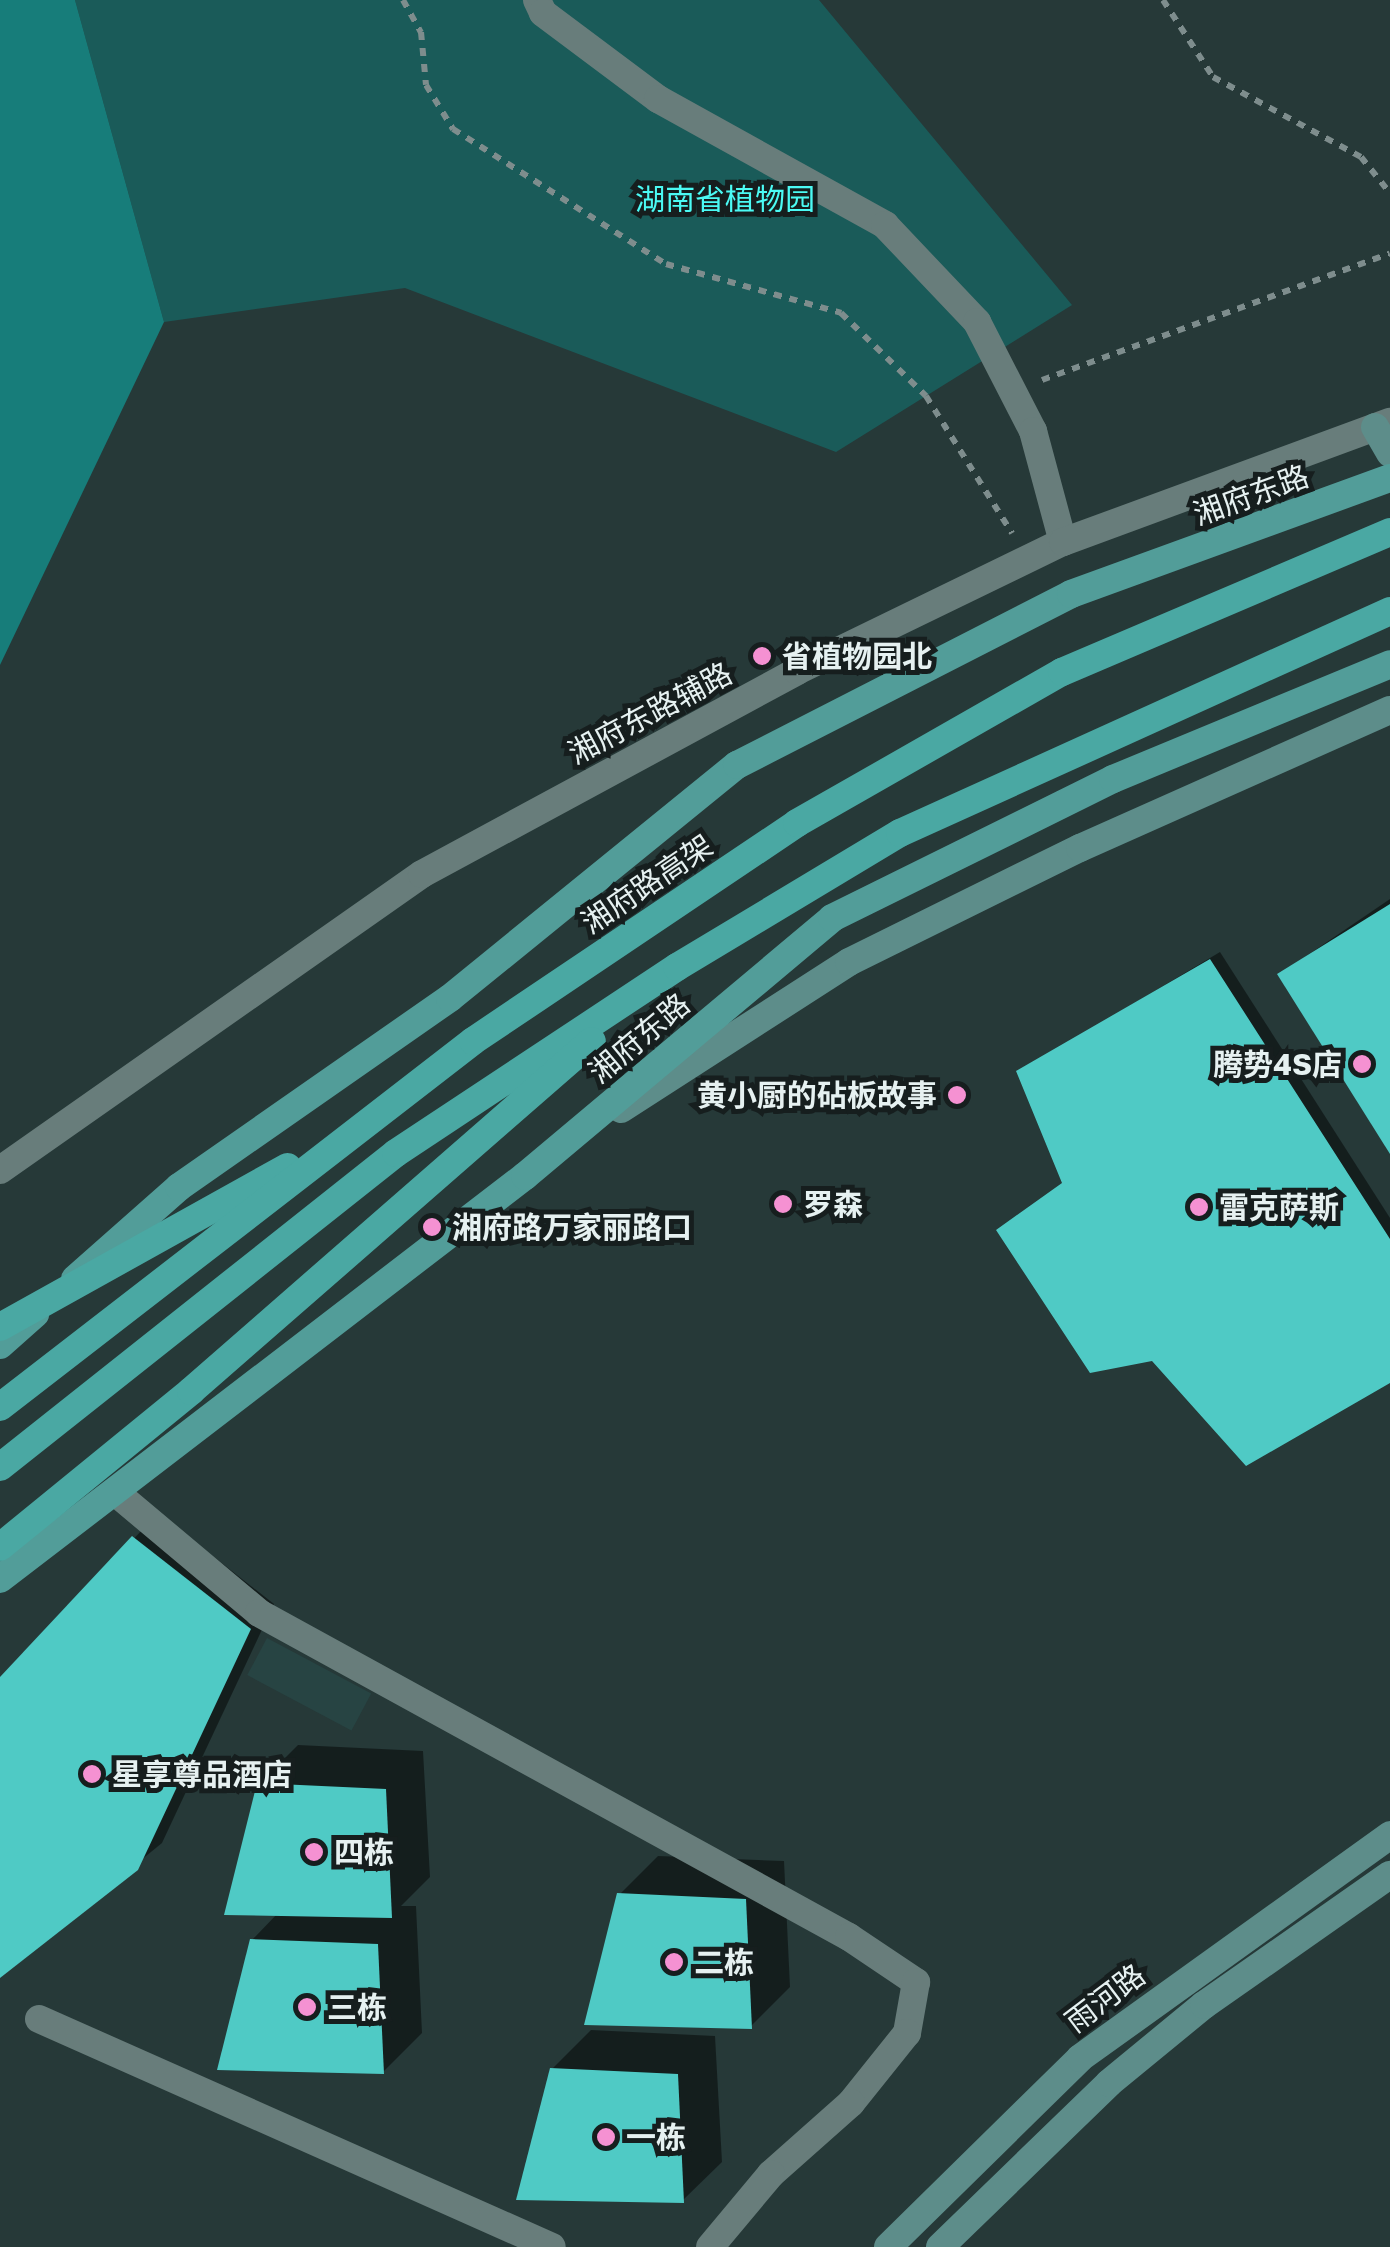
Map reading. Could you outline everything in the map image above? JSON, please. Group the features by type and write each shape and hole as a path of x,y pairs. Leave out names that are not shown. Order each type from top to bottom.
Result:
{"highway":[{"name":"湘府路高架","path":"4,1404 473,1040 796,823 1062,672 1276,575 1390,532"},
{"path":"0,1468 396,1154 677,967 900,833 1390,611"},
{"path":"0,1547 191,1391 677,967"},
{"path":"0,1327 364,1126"}],"main road":[{"path":"1383,425 1390,452"},
{"name":"湘府东路","path":"0,1345 179,1187 450,998 737,765 1071,594 1390,478"},
{"name":"湘府东路","path":"4,1580 525,1176 832,918 1113,779 1390,664"},
{"path":"525,1176 689,1061 850,962 1080,848 1390,710"},
{"name":"雨河路","path":"888,2247 1080,2058 1390,1835"},
{"path":"940,2247 1108,2083 1204,2005 1390,1875"}],"street":[{"path":"537,0 543,14 658,98 885,225 976,322 1033,430 1064,542"},
{"name":"湘府东路辅路","path":"0,1170 422,874 796,671 1064,542 1383,425"},
{"path":"116,1492 259,1613 849,1937 916,1982 907,2033 851,2103 771,2174 710,2247"},
{"path":"39,2018 552,2247"}],"path":[{"path":"402,0 421,32 426,86 453,129 666,264 841,313 926,396 1028,559"},
{"path":"1164,0 1213,78 1360,158 1390,193"},
{"path":"1013,392 1390,253"}],"shaded area":[{"path":"0,0 75,0 164,322 0,665"},
{"path":"267,1638 371,1693 351,1730 247,1675"}],"green space":[{"name":"湖南省植物园","path":"75,0 819,0 1072,305 836,452 405,288 164,322"}],"building":[{"name":"腾势4S店","path":"1390,904 1390,1154 1277,974"},
{"name":"雷克萨斯","path":"1210,959 1390,1239 1390,1383 1246,1466 1152,1361 1090,1373 996,1230 1062,1183 1016,1071"},
{"name":"星享尊品酒店","path":"132,1536 251,1629 138,1870 0,1978 0,1677"},
{"name":"四栋","path":"257,1783 386,1789 392,1918 224,1915"},
{"name":"二栋","path":"617,1893 746,1899 752,2029 584,2025"},
{"name":"三栋","path":"250,1939 378,1944 384,2074 217,2070"},
{"name":"一栋","path":"550,2068 678,2074 684,2203 516,2200"}],"place":[{"name":"省植物园北","path":"762,656"},
{"name":"腾势4S店","path":"1362,1064"},
{"name":"黄小厨的砧板故事","path":"957,1095"},
{"name":"罗森","path":"783,1204"},
{"name":"雷克萨斯","path":"1199,1207"},
{"name":"湘府路万家丽路口","path":"432,1227"},
{"name":"星享尊品酒店","path":"92,1774"},
{"name":"四栋","path":"314,1852"},
{"name":"二栋","path":"674,1962"},
{"name":"三栋","path":"307,2007"},
{"name":"一栋","path":"606,2137"}]}
